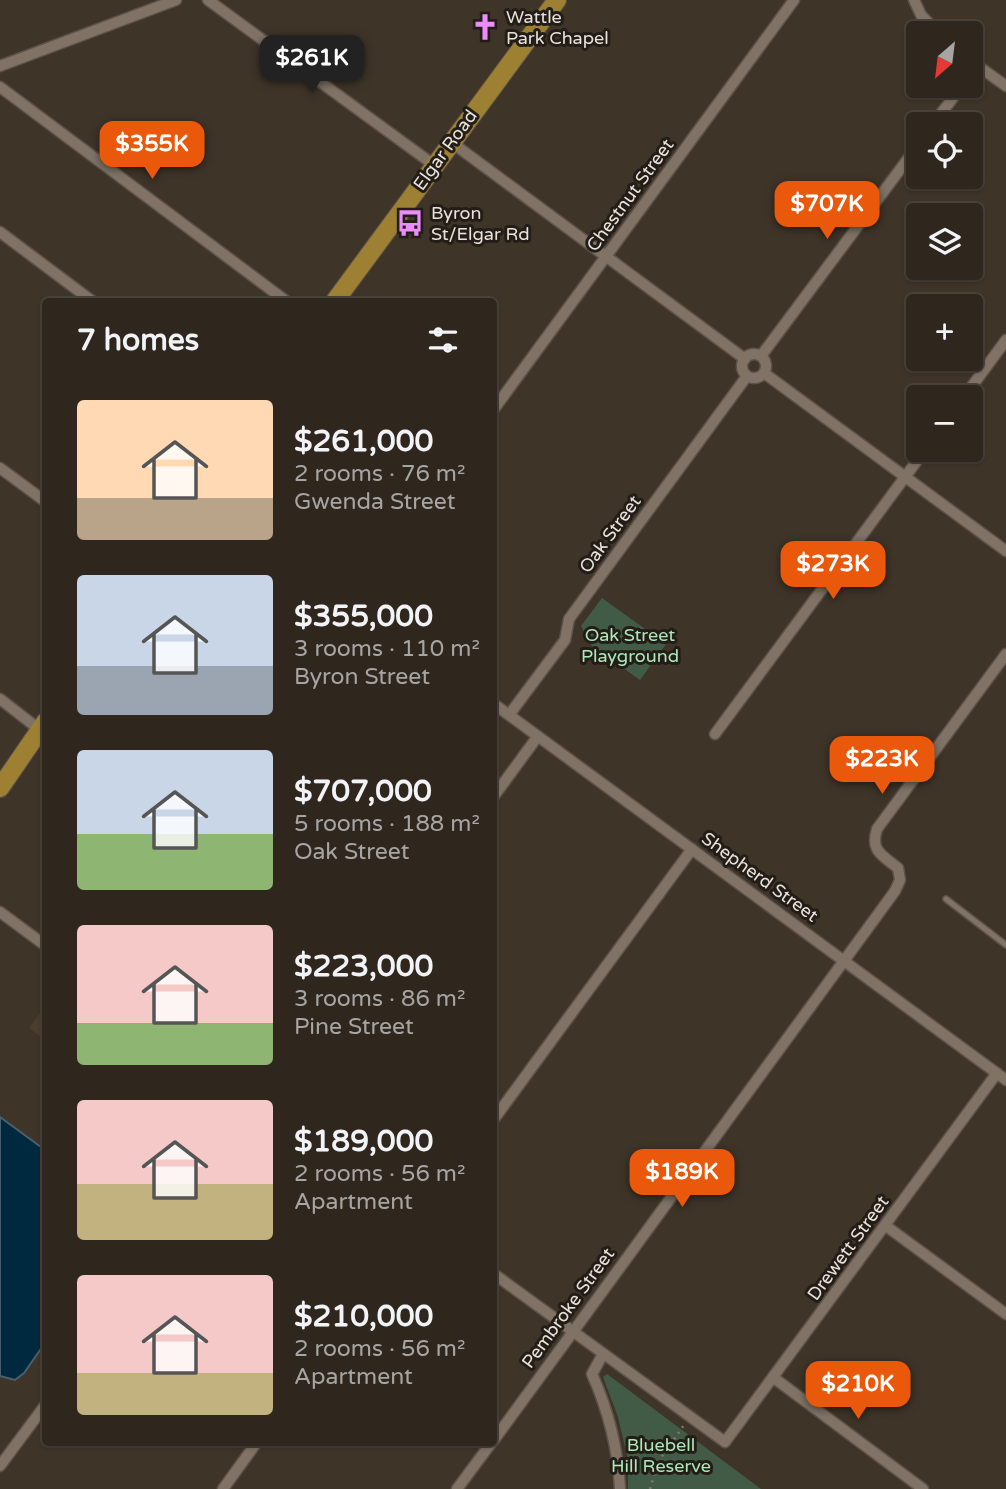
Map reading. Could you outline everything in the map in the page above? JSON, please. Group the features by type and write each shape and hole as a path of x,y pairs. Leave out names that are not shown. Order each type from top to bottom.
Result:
{"main road":[{"name":"Elgar Road","path":"337,298 557,0"},
{"path":"0,788 42,726"}],"street":[{"path":"0,66 177,0"},
{"path":"208,0 434,165"},
{"name":"Chestnut Street","path":"497,405 794,0"},
{"path":"914,0 927,21"},
{"path":"984,73 1006,86"},
{"path":"0,87 282,298"},
{"path":"942,112 953,98"},
{"path":"451,142 745,359"},
{"path":"761,356 906,161"},
{"path":"0,232 88,298"},
{"path":"973,385 1006,340"},
{"path":"754,354 761,356 766,363 764,373 758,378 747,376 743,366 745,359 754,354"},
{"path":"764,373 1006,551"},
{"name":"Oak Street","path":"509,715 565,640 569,620 747,376"},
{"path":"715,734 916,462"},
{"path":"0,468 42,499"},
{"name":"Pembroke Street","path":"497,1436 895,891 900,880 898,868 878,852 874,841 877,829 1006,654"},
{"path":"0,699 42,724"},
{"name":"Shepherd Street","path":"497,706 1001,1076"},
{"path":"497,792 538,736"},
{"path":"497,1115 692,849"},
{"path":"0,912 42,943"},
{"name":"Drewett Street","path":"690,1416 725,1442 1001,1076"},
{"path":"886,1226 1006,1314"},
{"path":"497,1276 690,1416"},
{"path":"603,1354 592,1374 607,1407 618,1455 620,1489"},
{"path":"774,1378 923,1489"},
{"path":"0,1466 42,1409"},
{"path":"223,1489 254,1446"},
{"name":"Pembroke Street","path":"457,1489 489,1446"}],"lane":[{"path":"946,899 1006,945"}],"path":[{"path":"650,1489 659,1462 690,1416"}],"shaded area":[{"path":"42,1010 42,1038 29,1028"}],"green space":[{"name":"Oak Street Playground","path":"602,598 666,644 640,680 592,646 581,626"},
{"name":"Bluebell Hill Reserve","path":"607,1374 761,1489 628,1489 628,1460 618,1417 603,1377"}],"water":[{"path":"0,1117 42,1148 42,1347 24,1373 15,1380 0,1376"}],"place":[{"name":"Wattle Park Chapel","path":"485,27"},
{"name":"Byron St/Elgar Rd","path":"410,223"}]}
